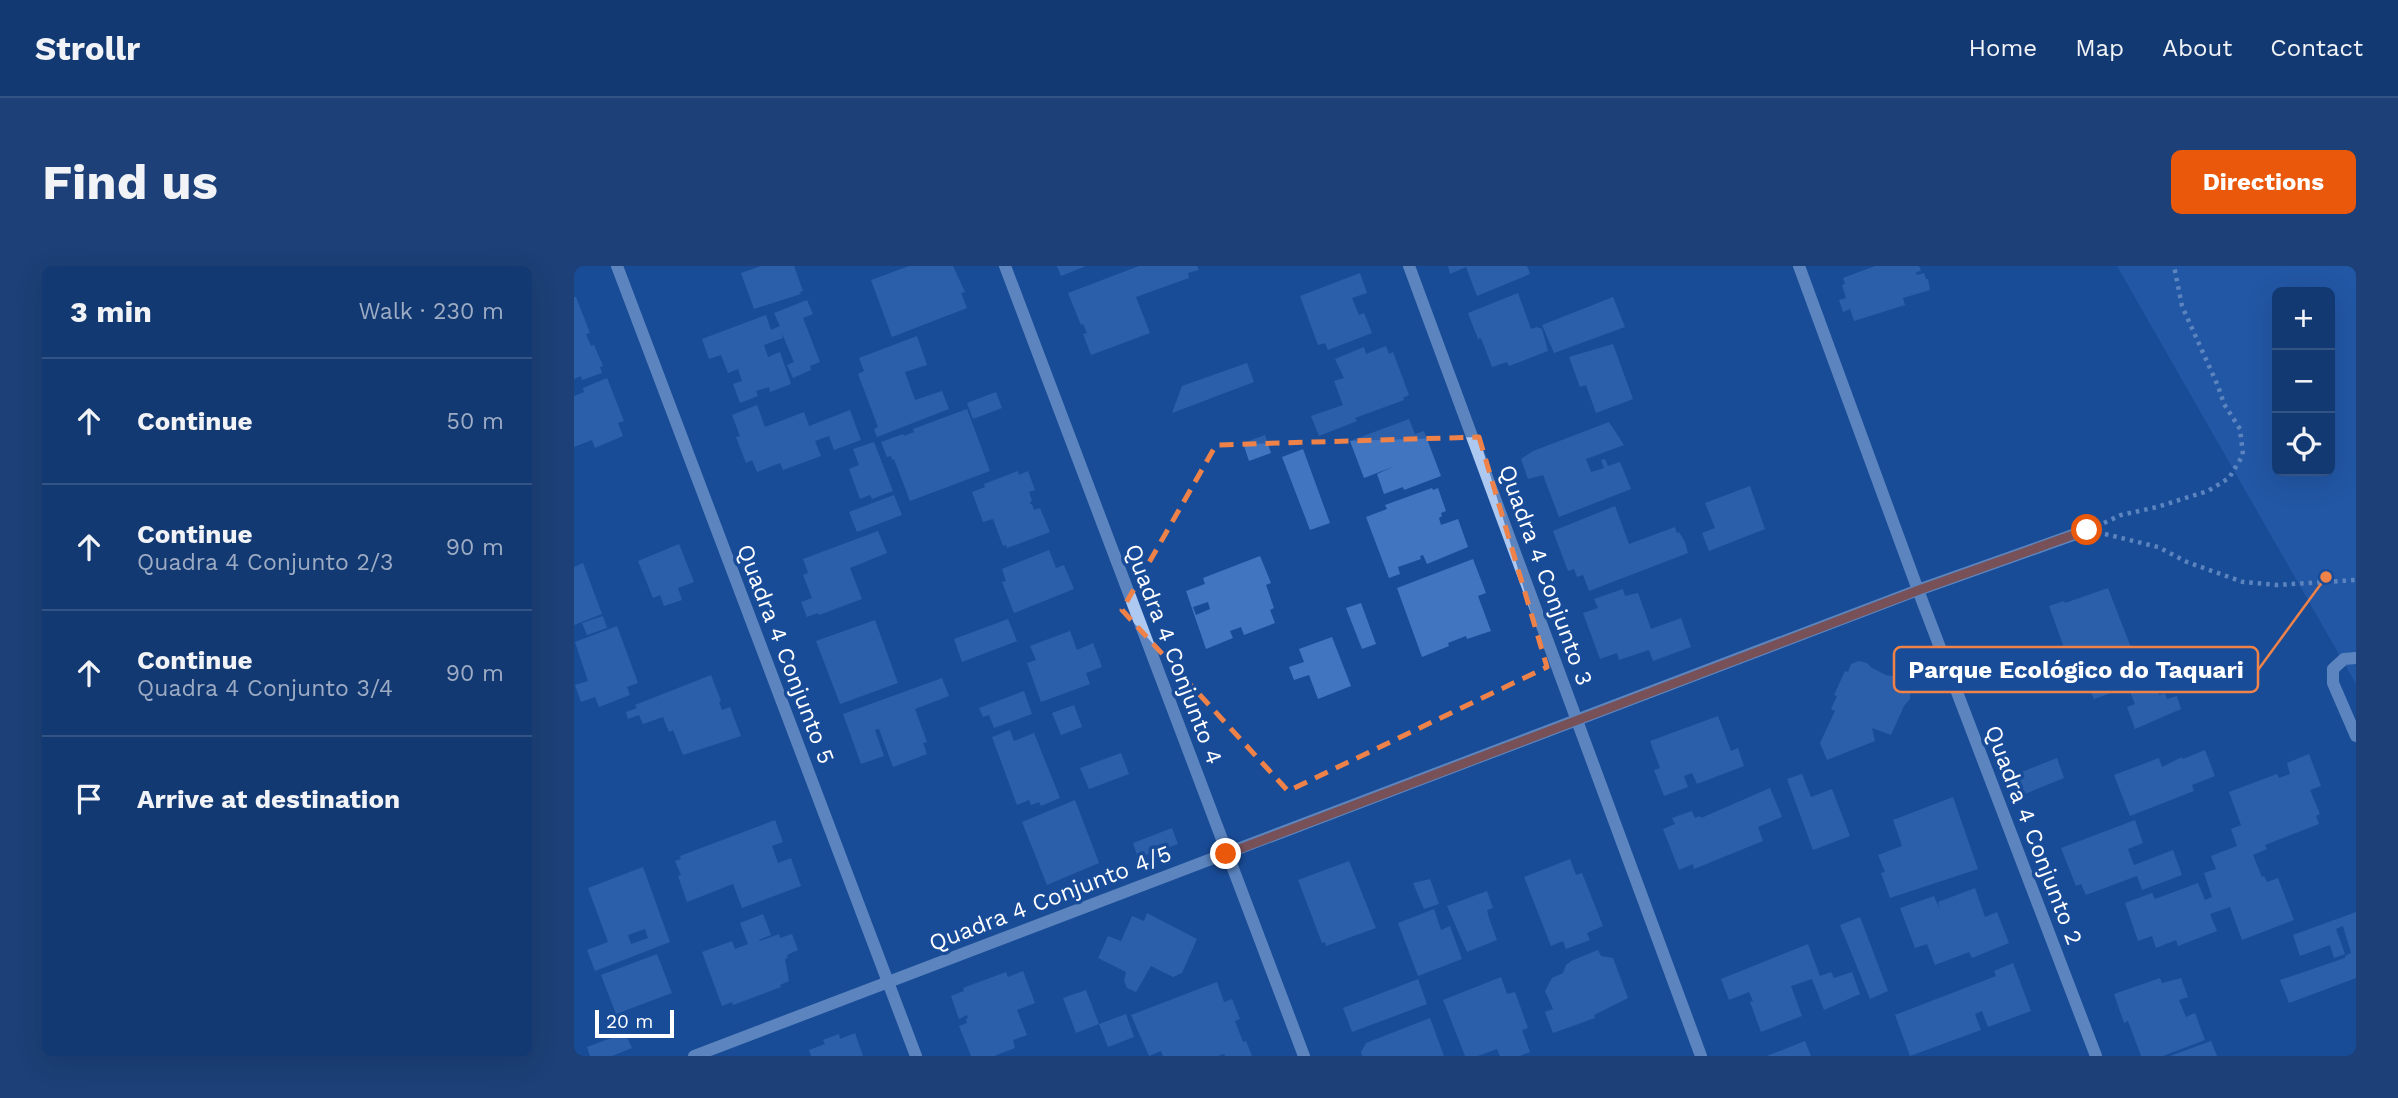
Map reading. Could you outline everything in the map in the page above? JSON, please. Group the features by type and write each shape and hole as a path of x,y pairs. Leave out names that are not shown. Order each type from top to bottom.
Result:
{"street":[{"name":"Quadra 4 Conjunto 5","path":"617,266 916,1056"},
{"name":"Quadra 4 Conjunto 4","path":"1005,266 1304,1056"},
{"name":"Quadra 4 Conjunto 3","path":"1409,266 1701,1056"},
{"path":"1799,266 1919,590"},
{"name":"Quadra 4 Conjunto 4/5","path":"694,1056 1919,590 2087,530"},
{"name":"Quadra 4 Conjunto 2","path":"1919,590 2096,1056"},
{"path":"2356,658 2344,659 2333,669 2333,683 2356,736"}],"path":[{"path":"2087,530 2121,515 2208,491 2229,478 2244,455 2240,429 2224,404 2182,306 2174,266"},
{"path":"2087,530 2158,547 2186,562 2243,582 2277,585 2356,580"}],"highlighted area":[{"path":"1479,437 1547,667 1288,791 1122,610 1216,445"}],"shaded area":[{"path":"2117,266 2356,266 2356,684"}],"building":[{"path":"761,266 794,266 803,291 801,294 754,309 741,273"},
{"path":"909,266 953,266 965,292 961,293 967,308 892,337 871,280"},
{"path":"1057,266 1086,266 1061,276"},
{"path":"1139,266 1197,266 1199,270 1188,273 1189,278 1136,297 1150,333 1091,355 1083,334 1087,333 1068,293"},
{"path":"1448,266 1527,266 1530,274 1477,296 1466,267 1450,274"},
{"path":"1875,266 1919,266 1921,271 1916,272 1917,275 1924,273 1930,290 1903,298 1905,305 1854,321 1850,309 1843,312 1839,300 1846,298 1843,278"},
{"path":"1360,273 1367,293 1352,298 1359,315 1364,313 1372,333 1328,350 1325,343 1318,345 1300,296"},
{"path":"1518,293 1531,329 1542,329 1548,351 1509,366 1507,362 1492,367 1468,313"},
{"path":"574,297 590,333 586,334 591,346 594,345 603,366 600,367 602,373 582,380 581,376 574,379"},
{"path":"1613,297 1625,327 1554,353 1542,325"},
{"path":"807,300 813,314 803,318 820,362 810,366 811,370 793,378 787,365 794,362 781,331 783,338 764,345 768,357 780,352 791,384 770,392 769,387 756,391 758,396 740,403 733,384 742,381 738,369 728,373 721,355 709,359 702,339 766,315 771,330 780,326 774,313"},
{"path":"917,336 927,365 905,372 915,400 942,391 949,409 877,437 874,429 878,427 858,374 864,371 859,358"},
{"path":"1613,344 1633,399 1596,413 1586,385 1580,387 1569,357"},
{"path":"1386,346 1389,354 1393,352 1409,395 1403,398 1404,400 1355,418 1357,421 1319,436 1311,416 1343,405 1334,381 1344,378 1335,359 1364,347 1366,354"},
{"path":"1247,363 1254,382 1172,413 1182,386"},
{"path":"607,378 624,421 618,423 623,436 595,448 592,440 574,447 574,396 584,392 583,388"},
{"path":"996,392 1002,408 973,419 967,403"},
{"path":"757,405 765,427 804,412 809,426 850,410 861,440 834,450 829,436 815,441 821,456 783,470 780,463 757,472 752,460 746,463 736,437 740,436 732,415"},
{"path":"967,409 990,471 910,501 894,459 887,457 881,442 903,434 904,436 914,432 913,429"},
{"path":"1409,419 1415,434 1424,431 1441,476 1404,490 1403,487 1384,494 1377,474 1395,466 1364,478 1350,441"},
{"path":"1609,422 1624,445 1586,459 1591,472 1604,468 1601,460 1605,459 1608,466 1620,462 1631,489 1559,517 1543,475 1528,479 1521,459 1533,451"},
{"path":"1265,435 1271,453 1249,461 1243,443"},
{"path":"874,442 893,491 872,499 870,495 860,499 849,469 859,465 853,449"},
{"path":"1303,449 1330,523 1310,530 1282,457"},
{"path":"1018,471 1019,475 1028,471 1035,490 1029,492 1032,501 1030,504 1034,510 1040,508 1050,532 1007,548 1006,545 1003,546 993,519 983,522 972,492 985,487 984,484"},
{"path":"1750,486 1765,529 1709,551 1702,533 1715,528 1705,503"},
{"path":"1438,488 1446,511 1441,513 1439,518 1441,525 1458,519 1468,547 1427,564 1423,555 1420,556 1421,559 1398,567 1400,574 1389,578 1366,517 1387,509 1385,505"},
{"path":"894,495 902,515 857,532 849,512"},
{"path":"1615,506 1629,544 1675,527 1685,542 1688,553 1589,591 1583,575 1577,577 1574,569 1568,571 1553,531"},
{"path":"878,531 887,553 850,568 862,599 807,617 801,602 812,598 803,575 808,573 803,559"},
{"path":"679,544 694,582 678,588 682,600 664,606 660,595 653,598 638,561"},
{"path":"1049,550 1056,568 1064,565 1074,589 1014,613 1002,582 1006,581 1002,569"},
{"path":"1260,556 1271,583 1266,585 1274,608 1270,610 1275,623 1244,635 1241,627 1230,631 1233,638 1206,649 1186,591 1205,584 1203,578","holes":["1208,602 1210,609 1196,615 1193,607"]},
{"path":"1473,559 1486,593 1478,596 1491,631 1467,639 1466,636 1422,657 1397,588"},
{"path":"583,563 602,614 574,625 574,567"},
{"path":"2108,588 2140,671 2149,668 2159,695 2165,693 2167,699 2177,696 2181,709 2135,729 2127,707 2135,704 2128,687 2094,699 2084,676 2075,678 2049,606"},
{"path":"1623,589 1625,596 1638,593 1651,629 1681,618 1691,647 1653,661 1649,650 1619,660 1617,653 1600,659 1583,613 1598,608 1594,599"},
{"path":"1361,603 1376,644 1362,649 1346,608"},
{"path":"603,616 607,628 587,635 582,623"},
{"path":"1008,619 1017,641 962,662 954,639"},
{"path":"875,620 898,683 840,704 816,641"},
{"path":"617,626 638,683 627,687 630,695 599,707 595,697 581,702 575,685 588,681 575,642"},
{"path":"1070,631 1077,650 1093,643 1102,667 1086,673 1090,684 1041,702 1027,663 1036,660 1030,646"},
{"path":"1332,637 1351,686 1318,699 1309,675 1294,680 1289,667 1304,662 1299,649"},
{"path":"1859,661 1886,675 1905,678 1911,686 1910,699 1891,735 1872,728 1875,741 1827,760 1820,743 1835,711 1831,709 1837,696 1834,695 1845,671 1848,672 1851,664"},
{"path":"711,675 722,710 730,707 741,736 683,755 673,730 669,732 663,717 643,724 639,715 628,719 626,712 637,708 635,705"},
{"path":"942,678 949,696 915,709 927,742 923,743 927,754 893,767 879,729 875,730 884,756 861,764 843,714"},
{"path":"1024,691 1032,714 994,728 989,715 983,717 979,708"},
{"path":"1074,705 1082,727 1061,735 1052,713"},
{"path":"1718,716 1731,751 1738,748 1744,766 1697,784 1692,773 1684,776 1688,787 1664,796 1654,770 1660,768 1650,741"},
{"path":"1010,730 1014,741 1034,733 1060,798 1041,806 1039,802 1031,805 1029,800 1017,805 992,737"},
{"path":"2205,750 2215,776 2192,785 2194,791 2130,816 2114,775 2159,758 2162,767"},
{"path":"1121,753 1129,774 1089,789 1080,768"},
{"path":"2309,754 2321,786 2310,790 2320,814 2316,816 2319,824 2265,845 2267,849 2253,855 2262,877 2264,876 2267,882 2278,878 2294,920 2242,940 2230,907 2210,914 2217,931 2178,946 2176,940 2156,948 2152,936 2138,941 2125,903 2152,893 2155,899 2198,883 2205,900 2212,897 2204,873 2216,869 2211,856 2237,846 2231,829 2241,825 2229,792 2277,774 2279,778 2290,774 2287,763"},
{"path":"2057,758 2064,778 2022,795 2014,775"},
{"path":"1802,774 1811,797 1832,789 1850,836 1813,850 1787,779"},
{"path":"1770,788 1782,817 1758,827 1763,841 1694,869 1693,864 1679,870 1663,829 1675,824 1672,818 1692,811 1695,818 1701,818"},
{"path":"1953,797 1978,869 1890,898 1881,873 1885,872 1878,855 1902,846 1893,820"},
{"path":"1075,800 1099,863 1047,885 1022,822"},
{"path":"775,820 783,842 772,846 778,863 791,858 801,886 742,908 733,884 687,902 675,861 681,859 680,856"},
{"path":"2135,820 2143,843 2128,849 2134,865 2173,850 2182,875 2142,890 2137,876 2086,895 2081,884 2076,886 2061,848"},
{"path":"1172,828 1178,844 1138,858 1133,843"},
{"path":"1570,859 1576,875 1582,873 1603,926 1587,933 1590,940 1566,949 1563,941 1551,946 1524,877"},
{"path":"1349,861 1376,928 1326,946 1325,942 1322,943 1298,880"},
{"path":"643,867 670,942 595,971 587,950 608,942 588,888","holes":["645,929 648,938 631,944 628,935"]},
{"path":"1430,879 1439,904 1424,909 1413,883"},
{"path":"1975,888 1985,917 1997,912 2009,943 1972,958 1969,952 1935,965 1927,944 1915,948 1900,908 1934,896 1940,910 1938,902"},
{"path":"1487,891 1493,908 1487,910 1497,940 1467,952 1447,906"},
{"path":"1434,909 1441,930 1450,926 1462,959 1418,976 1398,923"},
{"path":"2356,912 2356,978 2289,1003 2280,980 2345,958 2351,953 2343,926 2336,929 2345,954 2334,958 2330,945 2300,956 2293,935"},
{"path":"1147,913 1197,939 1182,973 1173,977 1151,966 1136,992 1127,988 1124,981 1126,972 1098,958 1108,936 1121,941 1132,916 1144,921"},
{"path":"763,914 771,935 760,941 779,934 780,938 792,934 798,950 787,955 788,958 785,959 789,981 780,985 781,987 733,1005 732,1002 722,1006 702,952 732,941 735,949 748,944 740,923"},
{"path":"1860,917 1888,991 1870,999 1840,925"},
{"path":"1808,944 1820,976 1831,972 1834,978 1852,972 1860,994 1824,1010 1812,979 1791,986 1802,1016 1761,1032 1749,992 1729,1000 1721,979"},
{"path":"1598,950 1601,956 1613,958 1628,998 1594,1015 1595,1018 1553,1033 1545,1012 1553,1009 1545,991 1552,978 1563,973 1571,961"},
{"path":"657,954 672,993 616,1014 601,975"},
{"path":"2013,963 2031,1011 1988,1027 1982,1011 1975,1014 1981,1030 1910,1056 1895,1015 1996,976 1994,971"},
{"path":"1023,971 1035,1003 1017,1010 1027,1035 1013,1040 1015,1048 994,1056 971,1056 959,1026 967,1023 967,1015 959,1019 951,996 964,991 963,988 1006,972 1008,977"},
{"path":"1501,977 1507,994 1515,992 1528,1028 1522,1030 1530,1052 1520,1056 1500,1056 1497,1049 1478,1056 1465,1056 1443,1000"},
{"path":"2160,978 2162,983 2181,978 2188,997 2179,1000 2186,1017 2195,1013 2205,1040 2163,1056 2141,1056 2128,1021 2124,1023 2114,994"},
{"path":"1418,979 1427,1004 1352,1032 1343,1008"},
{"path":"1217,982 1224,1002 1232,999 1240,1019 1235,1021 1252,1056 1163,1056 1161,1051 1149,1056 1131,1015"},
{"path":"1086,990 1099,1024 1076,1033 1063,998"},
{"path":"1126,1014 1134,1037 1108,1047 1099,1024"},
{"path":"1430,1018 1444,1056 1362,1056 1361,1052 1366,1043"},
{"path":"625,1033 632,1048 612,1056 590,1056 587,1047"},
{"path":"855,1033 863,1056 811,1056 809,1050 825,1044 823,1040 839,1034 840,1039"},
{"path":"1805,1041 1811,1056 1767,1056"},
{"path":"2211,1041 2217,1056 2170,1056"}],"place":[{"name":"Parque Ecológico do Taquari","path":"2326,577"}],"route":[{"path":"1226,854 1919,590 2087,530"}]}
